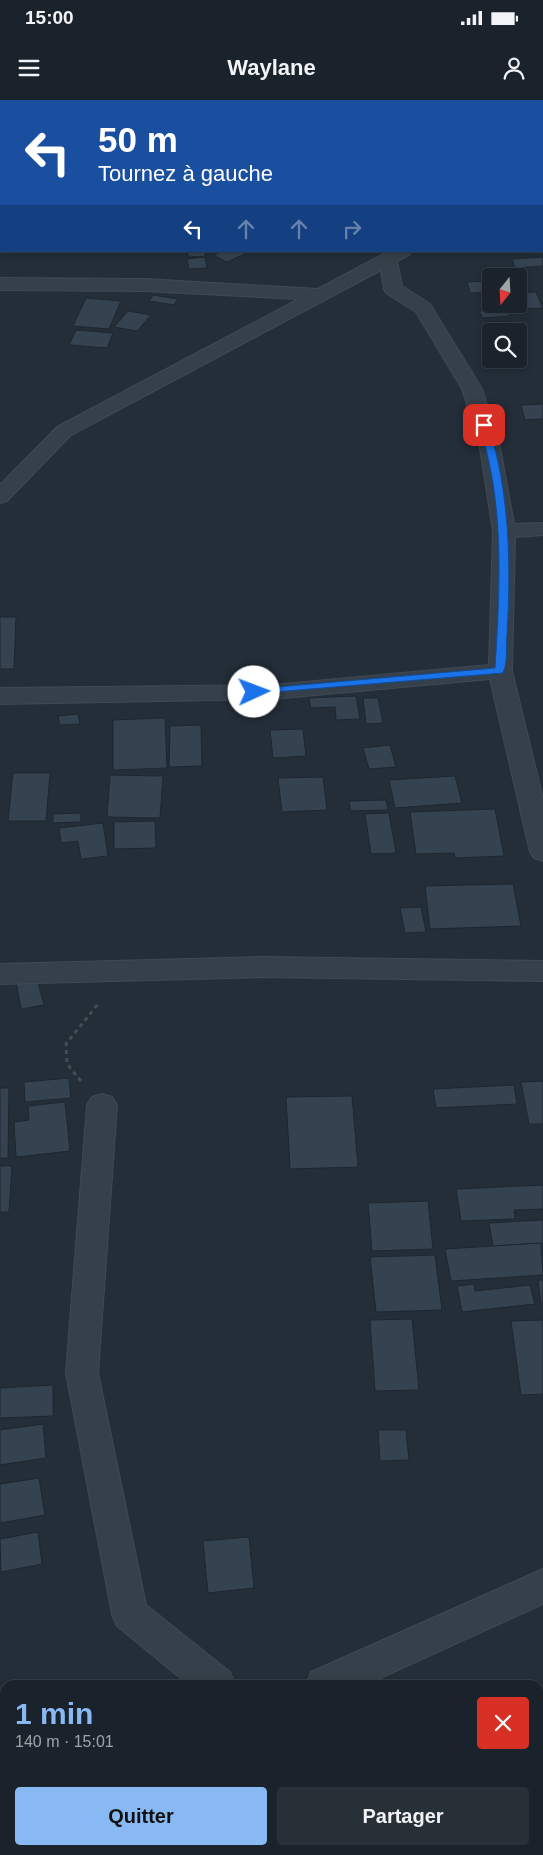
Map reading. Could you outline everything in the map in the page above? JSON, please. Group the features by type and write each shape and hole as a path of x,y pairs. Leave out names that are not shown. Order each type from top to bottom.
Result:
{"street":[{"path":"0,497 64,430 318,294 396,256 394,289 422,308 472,390 489,442 504,531 504,610 500,671 543,852"},
{"path":"0,284 145,285 318,294"},
{"path":"504,531 543,528"},
{"path":"0,696 272,692 500,671"},
{"path":"0,974 262,967 543,971"},
{"path":"102,1105 82,1373 130,1614 211,1680"},
{"path":"335,1680 543,1586"}],"path":[{"path":"101,1003 92,1008 66,1044 67,1064 102,1105"}],"building":[{"path":"189,252 206,252 204,257 187,256"},
{"path":"220,252 249,252 227,262 213,255"},
{"path":"205,257 207,268 189,269 187,259"},
{"path":"543,257 543,266 515,268 512,259"},
{"path":"482,281 482,292 470,293 467,282"},
{"path":"528,292 536,292 543,308 528,309"},
{"path":"153,295 178,299 174,305 149,301"},
{"path":"86,298 121,301 109,329 73,326"},
{"path":"128,311 151,315 137,331 114,327"},
{"path":"479,311 482,311 482,313 509,313 510,316 483,318"},
{"path":"520,321 521,323 485,323"},
{"path":"76,330 113,333 107,348 69,345"},
{"path":"543,404 543,419 525,420 521,405"},
{"path":"0,617 16,617 14,669 0,669"},
{"path":"356,696 360,719 336,720 335,707 311,708 309,698"},
{"path":"363,698 378,698 383,723 366,724"},
{"path":"78,714 80,724 60,725 58,716"},
{"path":"165,718 167,768 113,770 113,720"},
{"path":"201,725 202,766 169,767 170,726"},
{"path":"303,729 306,756 273,758 270,730"},
{"path":"390,745 396,767 369,769 363,748"},
{"path":"13,773 50,773 46,821 8,821"},
{"path":"110,775 163,776 160,818 107,817"},
{"path":"455,776 462,803 395,808 389,780"},
{"path":"323,777 327,810 282,812 278,778"},
{"path":"386,800 388,810 351,811 349,801"},
{"path":"495,809 504,856 455,858 454,853 416,854 410,812"},
{"path":"81,813 81,822 53,823 53,814"},
{"path":"389,813 396,853 371,854 365,814"},
{"path":"155,821 156,848 114,849 114,822"},
{"path":"103,823 108,856 81,859 78,841 61,843 59,828"},
{"path":"513,884 521,926 430,929 425,886"},
{"path":"421,907 426,932 405,933 400,908"},
{"path":"37,979 44,1005 21,1009 16,982"},
{"path":"69,1078 71,1098 25,1102 24,1082"},
{"path":"543,1081 543,1124 529,1124 521,1082"},
{"path":"514,1085 517,1104 436,1108 433,1089"},
{"path":"0,1088 9,1088 8,1158 0,1158"},
{"path":"352,1096 358,1167 290,1169 286,1097"},
{"path":"65,1102 70,1151 16,1157 14,1122 29,1120 28,1106"},
{"path":"0,1166 12,1166 9,1212 0,1212"},
{"path":"543,1185 543,1209 514,1210 515,1219 461,1221 456,1189"},
{"path":"428,1201 433,1249 372,1251 368,1203"},
{"path":"543,1220 543,1243 493,1246 489,1223"},
{"path":"541,1243 543,1275 451,1281 445,1249"},
{"path":"435,1255 442,1310 376,1312 370,1257"},
{"path":"538,1280 543,1280 543,1304 541,1304"},
{"path":"474,1284 475,1291 530,1285 535,1304 462,1312 457,1286"},
{"path":"412,1319 419,1390 375,1391 370,1320"},
{"path":"543,1320 543,1394 521,1395 511,1321"},
{"path":"53,1385 53,1416 0,1418 0,1388"},
{"path":"43,1424 46,1458 0,1465 0,1430"},
{"path":"378,1430 406,1430 409,1460 380,1461"},
{"path":"39,1478 45,1515 0,1523 0,1484"},
{"path":"38,1532 42,1564 1,1572 0,1539"},
{"path":"249,1537 254,1588 208,1593 203,1541"}],"route":[{"path":"254,692 272,692 500,671 504,610 504,531 489,442 484,425"}]}
